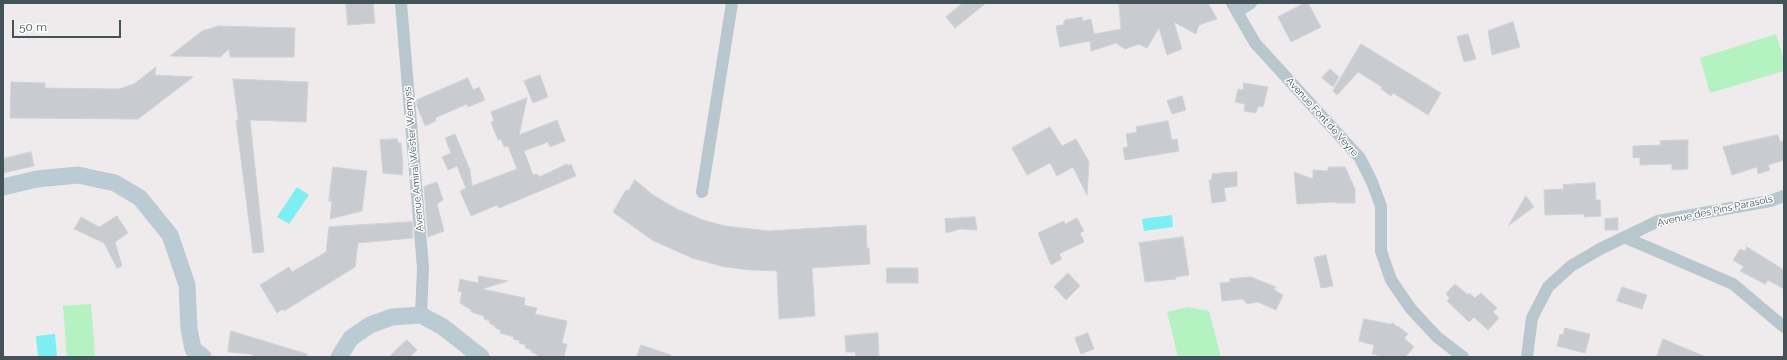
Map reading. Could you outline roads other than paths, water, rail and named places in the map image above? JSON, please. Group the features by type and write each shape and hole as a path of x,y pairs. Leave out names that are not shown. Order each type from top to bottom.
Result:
{"street":[{"name":"Avenue Amiral Wester Wemyss","path":"401,3 423,268 421,315"},
{"path":"702,192 732,3"},
{"path":"1234,7 1251,3"},
{"name":"Avenue Font de Veyre","path":"1234,7 1254,43 1360,158 1372,182 1381,206 1381,251 1391,280 1411,309 1437,337 1463,357"},
{"path":"3,187 37,179 78,175 115,183 140,198 170,235 187,285 189,329 193,349 203,357"},
{"name":"Avenue des Pins Parasols","path":"1527,357 1532,318 1548,287 1571,266 1658,221 1770,202 1784,196"},
{"path":"1624,238 1733,284 1784,327"},
{"path":"339,357 351,338 370,325 392,317 421,315 443,327 473,355"}],"water":[{"path":"297,187 309,195 289,224 277,217"},
{"path":"1172,215 1173,227 1144,231 1142,219"},
{"path":"55,334 57,357 38,357 36,336"}]}
